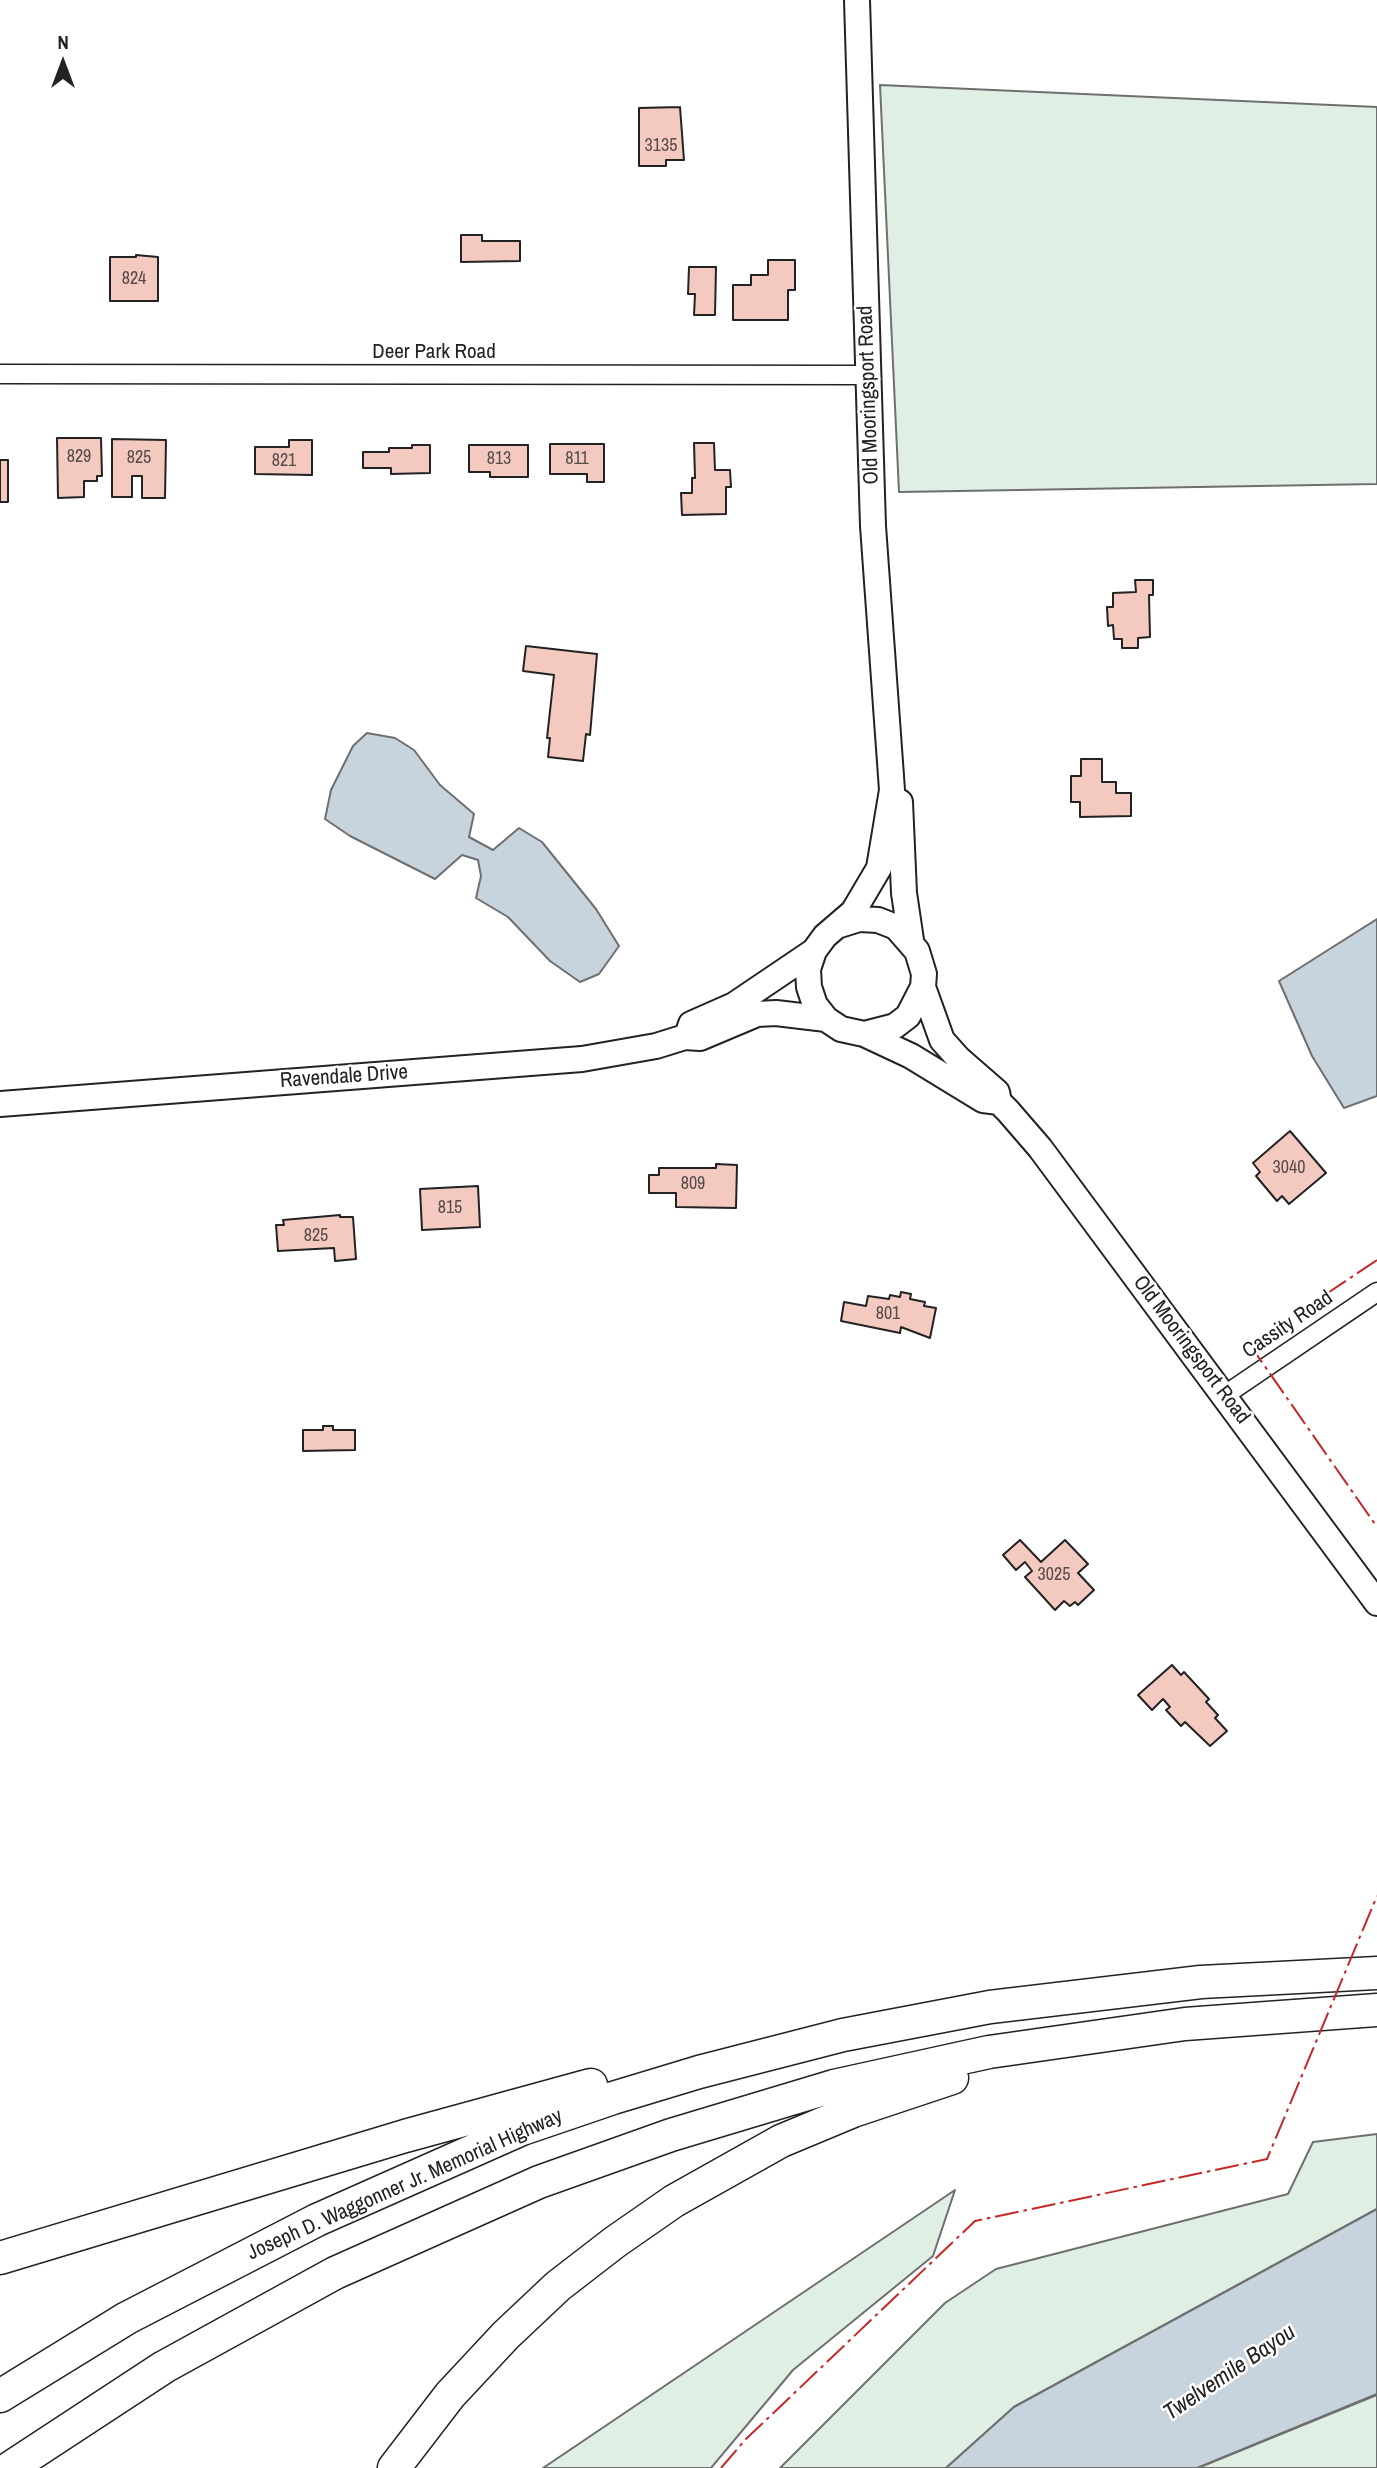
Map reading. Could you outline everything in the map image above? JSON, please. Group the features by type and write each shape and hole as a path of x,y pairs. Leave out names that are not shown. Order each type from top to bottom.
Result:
{"highway":[{"name":"Joseph D. Waggonner Jr. Memorial Highway","path":"0,2396 127,2318 221,2267 317,2220 522,2129 699,2072 843,2035 990,2007 1130,1988 1272,1977 1377,1973"},
{"path":"10,2468 164,2367 266,2309 436,2226 605,2157 772,2103 927,2064 1070,2039 1185,2024 1377,2010"},
{"path":"394,2468 450,2395 506,2335 558,2286 674,2201 735,2165 841,2116 926,2085 1185,2024"},
{"path":"0,2258 405,2136 580,2088 680,2065 843,2035"}],"main road":[{"name":"Old Mooringsport Road","path":"814,951 825,936 840,925 872,885 879,868 892,790 873,526 857,0"},
{"name":"Old Mooringsport Road","path":"892,790 900,801 904,893 911,940 922,962 923,987 942,1040 958,1058 998,1092 999,1102 1040,1147 1377,1603"},
{"path":"840,925 859,919 878,920 896,928 911,940"},
{"path":"814,951 808,969 809,987 815,1004 826,1019"},
{"name":"Ravendale Drive","path":"685,1037 691,1024 734,1004 814,951"},
{"path":"864,1034 895,1026 908,1016 923,987"},
{"name":"Ravendale Drive","path":"0,1104 582,1059 656,1046 685,1037 699,1038 757,1014 776,1013 826,1019"},
{"name":"Old Mooringsport Road","path":"826,1019 841,1029 864,1034 911,1056 983,1100 999,1102"}],"street":[{"name":"Deer Park Road","path":"0,374 869,375"},
{"name":"Cassity Road","path":"1225,1395 1377,1292"}],"green space":[{"path":"880,85 1377,107 1377,484 899,492"},
{"path":"1377,2134 1377,2209 1014,2407 946,2468 780,2468 945,2303 996,2269 1288,2194 1313,2142"},
{"path":"955,2190 933,2256 793,2370 711,2468 543,2468"},
{"path":"1377,2395 1377,2468 1198,2468"}],"water":[{"path":"367,733 395,738 414,750 440,785 474,814 469,837 493,850 519,828 542,842 596,909 619,946 599,974 580,982 550,961 508,917 476,898 481,876 478,860 462,855 435,879 350,836 325,819 331,790 353,746"},
{"path":"1377,919 1377,1096 1344,1108 1312,1056 1279,981"},
{"name":"Twelvemile Bayou","path":"1377,2209 1377,2394 1197,2468 946,2468 1014,2407"}],"building":[{"path":"680,107 684,160 666,160 666,166 639,166 639,108"},
{"path":"461,235 482,235 482,241 520,241 520,261 461,262"},
{"path":"110,257 158,257 158,301 110,301"},
{"path":"768,260 795,260 795,290 788,290 788,320 733,320 733,285 751,285 751,275 768,275"},
{"path":"689,267 716,267 715,315 694,315 695,294 688,294"},
{"path":"57,438 101,438 102,476 97,476 97,481 84,481 84,497 58,498"},
{"path":"112,439 166,440 165,498 142,498 142,476 132,476 132,497 112,497"},
{"path":"289,440 312,440 312,475 255,474 255,447 289,447"},
{"path":"694,443 714,443 715,470 730,470 731,487 726,487 726,514 682,515 681,493 692,493 692,478 695,478"},
{"path":"550,444 604,444 604,482 587,482 587,474 550,474"},
{"path":"412,445 430,445 430,473 391,474 391,468 363,468 363,452 389,452 389,448 412,448"},
{"path":"469,445 528,445 528,477 490,477 490,472 469,472"},
{"path":"0,460 8,460 8,502 0,502"},
{"path":"1135,580 1153,580 1153,595 1149,595 1150,637 1138,638 1138,648 1122,648 1122,639 1114,639 1113,625 1108,626 1107,607 1113,607 1113,593 1136,592"},
{"path":"526,646 597,654 590,735 586,734 583,761 548,757 550,738 547,738 554,675 523,671"},
{"path":"1081,759 1102,759 1102,782 1116,782 1116,793 1131,793 1131,816 1080,817 1080,802 1071,802 1071,776 1081,776"},
{"path":"1290,1131 1326,1173 1289,1204 1282,1196 1277,1201 1256,1176 1260,1172 1253,1163"},
{"path":"716,1164 737,1165 736,1208 676,1207 676,1193 649,1193 649,1175 659,1175 659,1168 716,1168"},
{"path":"478,1186 480,1227 422,1230 420,1189"},
{"path":"340,1215 353,1217 356,1259 335,1261 334,1248 278,1251 276,1225 284,1225 283,1220"},
{"path":"901,1292 911,1294 910,1299 925,1302 924,1306 936,1308 930,1338 901,1327 900,1333 841,1321 844,1302 866,1306 868,1296 889,1299 890,1295 900,1297"},
{"path":"323,1426 333,1426 333,1430 355,1430 355,1450 303,1451 303,1430 323,1430"},
{"path":"1020,1540 1041,1562 1065,1540 1088,1564 1078,1573 1094,1590 1078,1605 1075,1602 1070,1606 1064,1601 1055,1610 1025,1577 1032,1571 1025,1562 1016,1570 1003,1555"},
{"path":"1172,1665 1181,1675 1184,1672 1209,1699 1206,1702 1218,1715 1215,1718 1227,1731 1210,1746 1185,1722 1181,1726 1166,1710 1170,1707 1163,1699 1152,1710 1138,1695"}],"power":[{"path":"1377,1260 1250,1345 1377,1527"},
{"path":"721,2468 745,2440 975,2221 1267,2159 1377,1896"}]}
